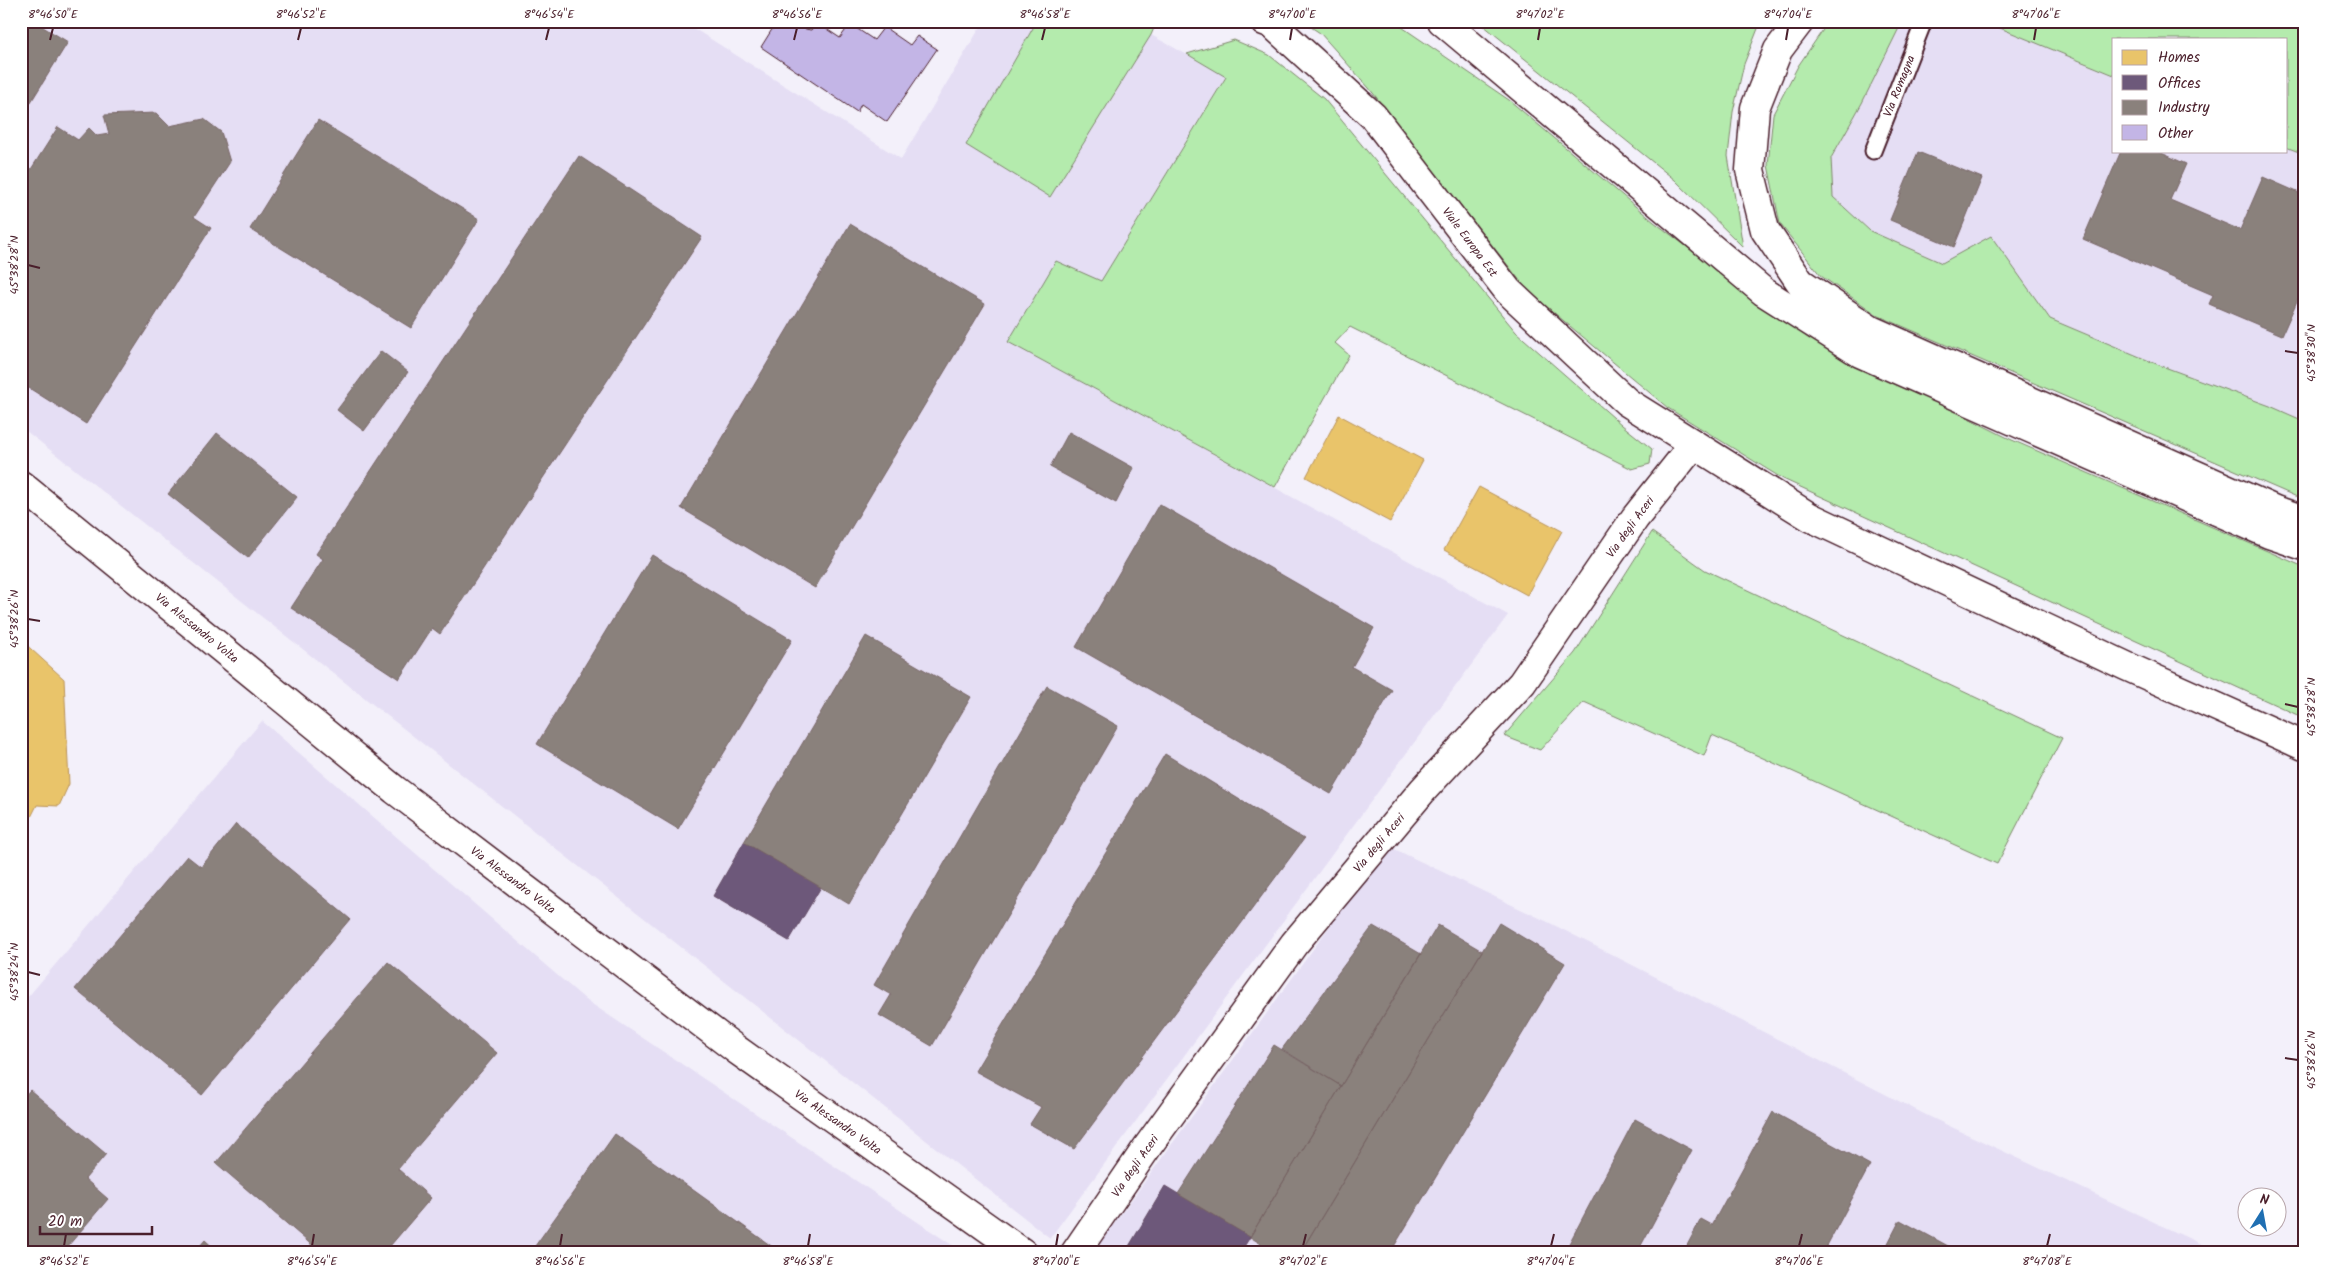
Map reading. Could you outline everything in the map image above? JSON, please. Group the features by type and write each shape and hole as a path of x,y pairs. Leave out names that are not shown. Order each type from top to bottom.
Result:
{"main road":[{"name":"Viale Europa Est","path":"1264,21 1272,24 1373,116 1508,291 1627,402 1810,517 2126,666 2304,746"},
{"path":"1442,21 1764,292 1860,352 2269,534 2304,546"},
{"path":"1800,21 1778,50 1755,108 1750,170 1765,230 1800,282 1871,330 2275,510 2304,520"},
{"name":"Via degli Aceri","path":"1075,1253 1154,1138 1294,944 1423,790 1522,683 1635,518 1694,444"},
{"name":"Via Alessandro Volta","path":"21,485 402,795 737,1050 1023,1253"}],"lane":[{"name":"Via Romagna","path":"1873,151 1924,21"}],"shaded area":[{"path":"21,21 682,21 901,159 984,21 1157,21 1151,35 1226,76 1101,281 1008,342 1508,615 1050,1238 21,427"},
{"path":"1926,21 1983,21 2112,74 2112,152 2288,152 2288,148 2304,154 2304,421 2270,406 2159,365 2050,319 1991,236 1942,263 1870,231 1833,197 1831,159 1862,103 1901,24"},
{"path":"262,721 586,1000 964,1253 21,1253 21,1005"},
{"path":"1388,846 1550,923 1926,1115 2220,1253 1093,1253"}],"green space":[{"path":"1037,21 1157,21 1151,35 1050,197 966,145"},
{"path":"1302,21 1393,21 1509,100 1654,222 1808,338 2012,440 2304,567 2304,718 1783,479 1668,408 1528,291 1369,88 1320,33"},
{"path":"1478,21 1761,21 1744,64 1733,112 1728,156 1743,247 1675,180"},
{"path":"1829,21 1896,21 1901,24 1862,103 1831,158 1833,197 1870,231 1942,263 1991,236 2050,319 2159,365 2270,406 2304,421 2304,500 1879,316 1821,276 1780,224 1768,165 1773,114 1798,66"},
{"path":"1983,21 2304,21 2304,154 2288,148 2288,38 2112,38 2112,74"},
{"path":"1234,40 1269,55 1324,99 1516,332 1652,449 1650,464 1632,469 1350,327 1335,343 1349,355 1275,487 1008,342 1056,261 1101,281 1226,77 1187,54"},
{"path":"1652,532 1705,570 2062,738 1997,864 1712,735 1704,756 1584,702 1540,750 1504,736 1575,653"}],"building: Homes":[{"path":"1339,415 1423,460 1390,522 1306,477"},
{"path":"1479,487 1562,531 1527,595 1444,550"},
{"path":"21,640 64,679 69,784 59,806 37,805 27,825 21,825"}],"building: Offices":[{"path":"744,842 821,887 789,941 713,896"},
{"path":"1165,1186 1250,1237 1240,1253 1125,1253"}],"building: Industry":[{"path":"21,21 33,21 68,42 21,118"},
{"path":"156,113 169,126 204,119 221,132 230,162 194,217 211,228 86,424 21,383 21,185 58,127 78,140 89,128 97,136 109,134 104,115"},
{"path":"318,120 479,219 411,328 250,229"},
{"path":"1918,152 1982,178 1954,247 1890,220"},
{"path":"2121,152 2159,152 2186,164 2170,200 2240,230 2263,177 2304,195 2304,285 2282,335 2209,304 2213,295 2083,239"},
{"path":"579,156 702,237 440,634 432,628 399,679 291,608 323,559 316,554"},
{"path":"850,224 985,304 815,588 681,508"},
{"path":"381,351 408,372 364,431 337,410"},
{"path":"1069,432 1134,468 1116,503 1050,467"},
{"path":"217,433 297,497 248,558 168,494"},
{"path":"1159,504 1374,628 1352,667 1392,690 1331,794 1076,647"},
{"path":"652,555 792,640 678,829 537,744"},
{"path":"866,636 971,697 849,904 744,842"},
{"path":"1047,686 1118,726 932,1046 879,1015 891,995 874,985"},
{"path":"1165,754 1304,839 1074,1149 1030,1124 1041,1107 975,1071"},
{"path":"236,824 350,919 202,1095 75,989 187,856 201,867"},
{"path":"1499,923 1565,963 1390,1253 1300,1253"},
{"path":"1438,925 1482,951 1300,1253 1276,1253 1250,1237"},
{"path":"1373,926 1421,954 1341,1086 1282,1049"},
{"path":"388,962 497,1053 398,1169 431,1198 384,1253 321,1253 216,1163"},
{"path":"1274,1045 1341,1086 1250,1237 1178,1194"},
{"path":"30,1090 106,1154 85,1179 108,1199 62,1253 21,1253 21,1100"},
{"path":"1773,1112 1870,1165 1823,1253 1683,1253 1701,1219 1712,1225"},
{"path":"1635,1119 1692,1150 1637,1253 1564,1253"},
{"path":"615,1134 781,1253 530,1253"},
{"path":"1900,1220 1961,1253 1883,1253"},
{"path":"205,1240 219,1253 194,1253"}],"building: Other":[{"path":"816,22 840,38 850,24 874,40 884,27 910,45 917,36 937,49 887,122 861,104 857,112 761,47 776,23 811,30"}]}
